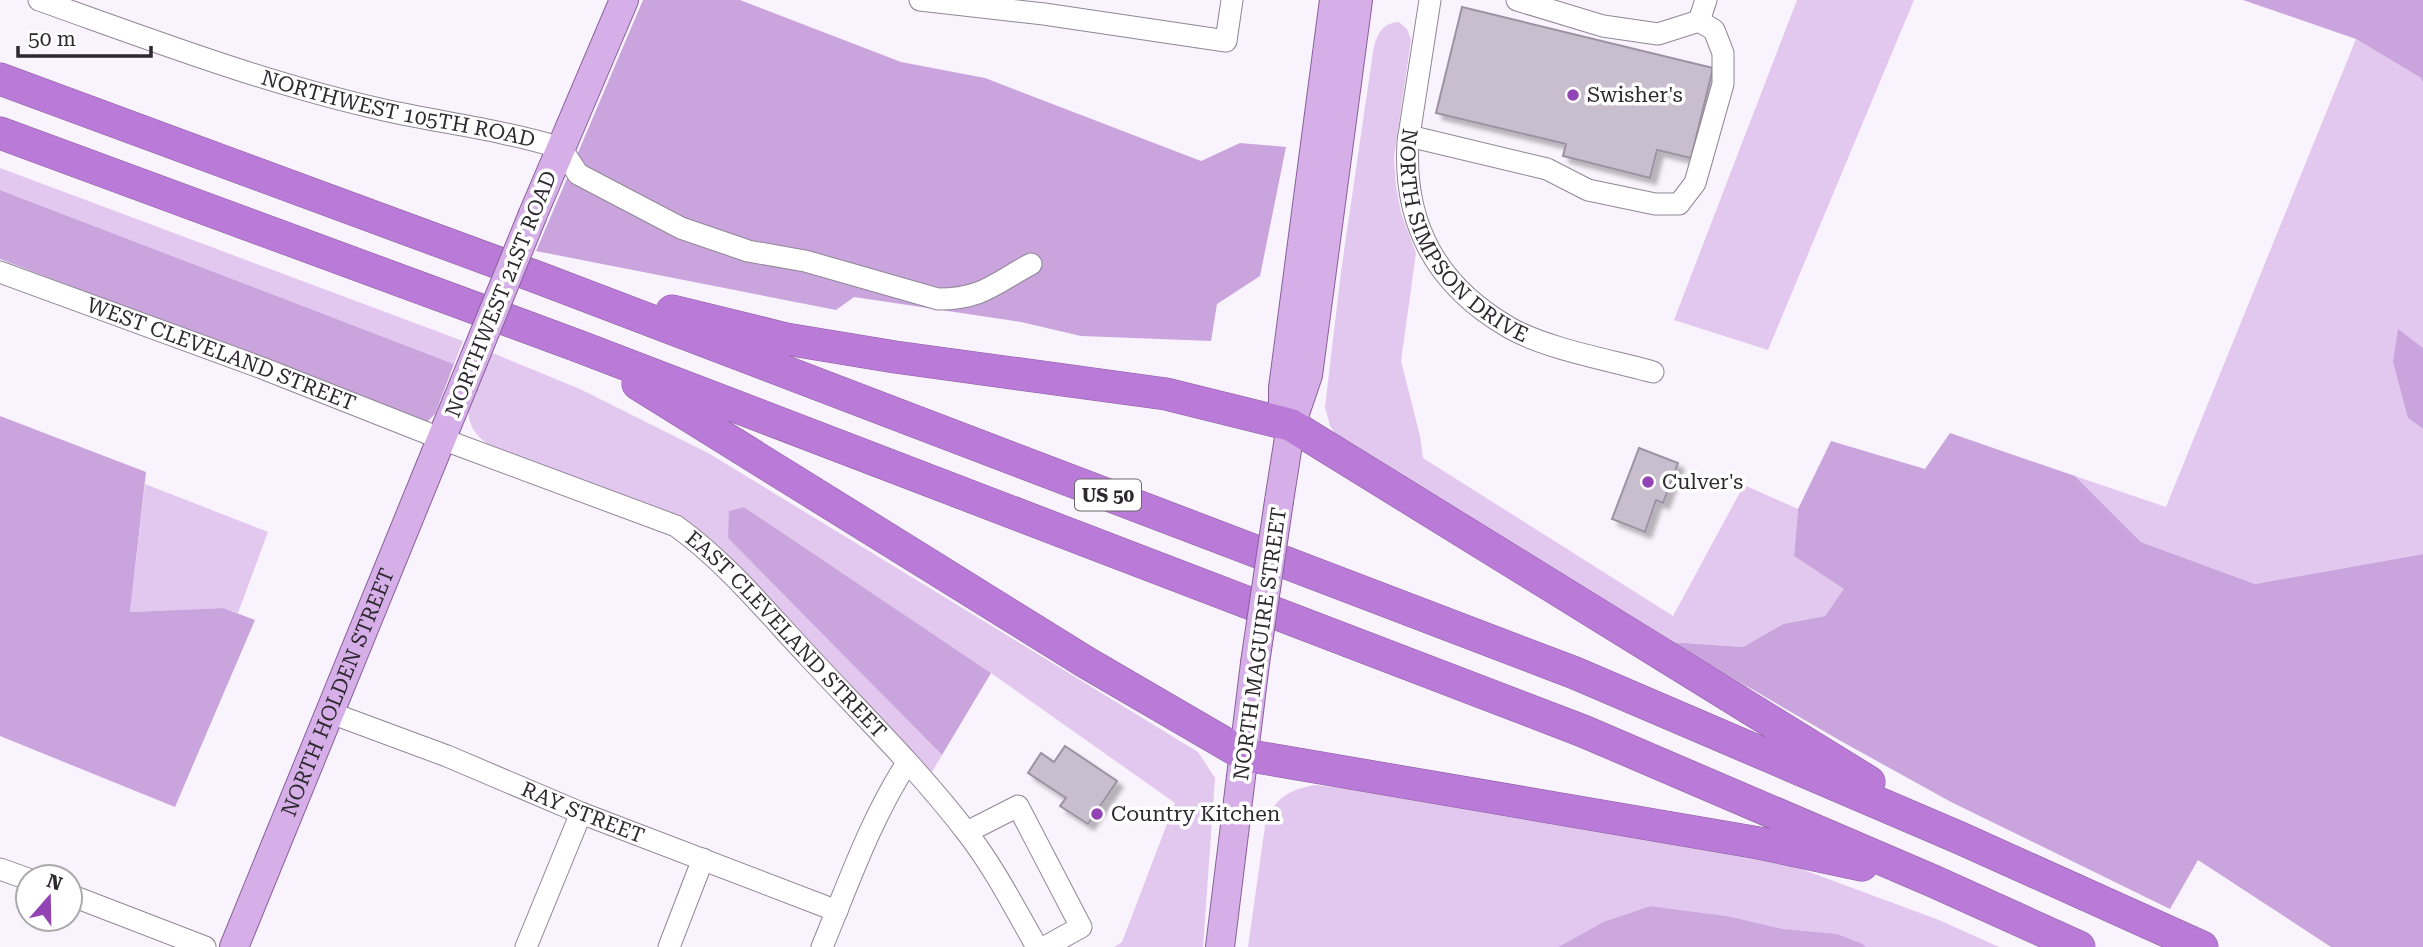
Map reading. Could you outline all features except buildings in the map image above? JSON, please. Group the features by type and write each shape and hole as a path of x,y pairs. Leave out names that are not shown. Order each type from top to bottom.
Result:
{"highway":[{"name":"US 50","path":"0,79 541,279 1575,673 1960,838 2202,947"},
{"name":"US 50","path":"0,133 578,346 1583,730 2079,947"},
{"path":"541,279 786,339 895,358 1166,394 1292,425 1960,838"},
{"path":"578,346 1087,663 1245,755 1759,843 1933,881"}],"main road":[{"path":"561,148 624,0"},
{"name":"NORTH MAGUIRE STREET","path":"1292,425 1283,403 1283,388 1334,0"},
{"name":"NORTH MAGUIRE STREET","path":"1220,947 1255,663 1292,425 1308,375 1358,0"},
{"name":"NORTHWEST 21ST ROAD","path":"442,439 561,148"},
{"name":"NORTH HOLDEN STREET","path":"234,947 442,439"}],"street":[{"name":"NORTHWEST 105TH ROAD","path":"39,0 289,84 384,110 464,124 561,148"},
{"path":"920,0 1045,7 1226,41 1232,0"},
{"name":"NORTH SIMPSON DRIVE","path":"1430,0 1407,162 1415,218 1424,243 1460,292 1510,328 1533,338 1653,372"},
{"path":"1409,135 1547,169 1588,190 1655,204 1679,204 1695,183 1723,84 1723,53 1714,30 1699,21 1658,34 1603,26 1517,0"},
{"path":"1699,21 1706,0"},
{"path":"561,148 578,174 681,229 748,251 805,261 916,294 938,299 974,295 996,287 1031,264"},
{"name":"WEST CLEVELAND STREET","path":"0,272 262,368 442,439"},
{"name":"EAST CLEVELAND STREET","path":"442,439 676,526 693,538 737,579 967,832 987,860 1037,947"},
{"name":"RAY STREET","path":"331,713 447,756 581,813 837,911"},
{"path":"822,947 872,827 907,763"},
{"path":"967,832 1018,806 1081,927 1045,947"},
{"path":"526,947 581,813"},
{"path":"669,947 703,859"},
{"path":"84,900 205,947"}],"shaded area":[{"path":"643,0 740,0 901,62 985,78 1201,161 1240,143 1286,147 1260,276 1217,304 1211,341 1081,336 1021,322 854,297 836,310 536,251"},
{"path":"1797,0 1914,0 1768,350 1674,320"},
{"path":"2243,0 2423,0 2423,83 2421,78 2356,39"},
{"path":"1399,22 1407,29 1411,40 1394,157 1396,186 1401,213 1416,253 1401,361 1423,458 1673,616 1744,485 1798,509 1794,556 1845,589 1825,616 1783,624 1743,647 1673,642 1747,686 1745,694 1337,436 1330,426 1325,407 1341,272 1373,52 1380,31"},
{"path":"2356,39 2421,78 2423,83 2423,348 2398,330 2408,418 2423,429 2423,554 2255,584 2141,542 2075,476 2166,507"},
{"path":"0,168 463,341 454,364 0,190"},
{"path":"0,190 454,364 435,414 427,422 414,418 0,259"},
{"path":"2398,329 2423,348 2423,429 2408,418 2393,362"},
{"path":"490,352 580,389 710,454 1198,752 1215,778 1203,947 1114,947 1122,942 1175,803 991,673 744,507 729,511 729,538 942,755 932,772 714,544 689,522 489,445 477,435 468,413 473,390"},
{"path":"0,416 146,472 130,612 223,608 255,620 175,807 0,736"},
{"path":"1950,433 2075,476 2141,542 2255,584 2423,554 2423,947 2331,947 2198,860 2170,909 1951,802 1671,642 1743,647 1783,624 1825,616 1844,589 1794,556 1798,509 1831,441 1925,469"},
{"path":"145,484 268,532 238,613 222,608 130,612"},
{"path":"744,507 991,673 942,755 728,538 729,511"},
{"path":"1315,785 1785,863 1939,920 1999,947 1866,947 1863,944 1729,916 1650,906 1603,922 1558,947 1248,947 1266,819 1286,795"},
{"path":"1650,906 1728,916 1783,929 1837,934 1866,947 1558,947 1603,922"}],"place":[{"name":"Swisher's","path":"1573,95"},
{"name":"Culver's","path":"1648,482"},
{"name":"Country Kitchen","path":"1097,814"}]}
